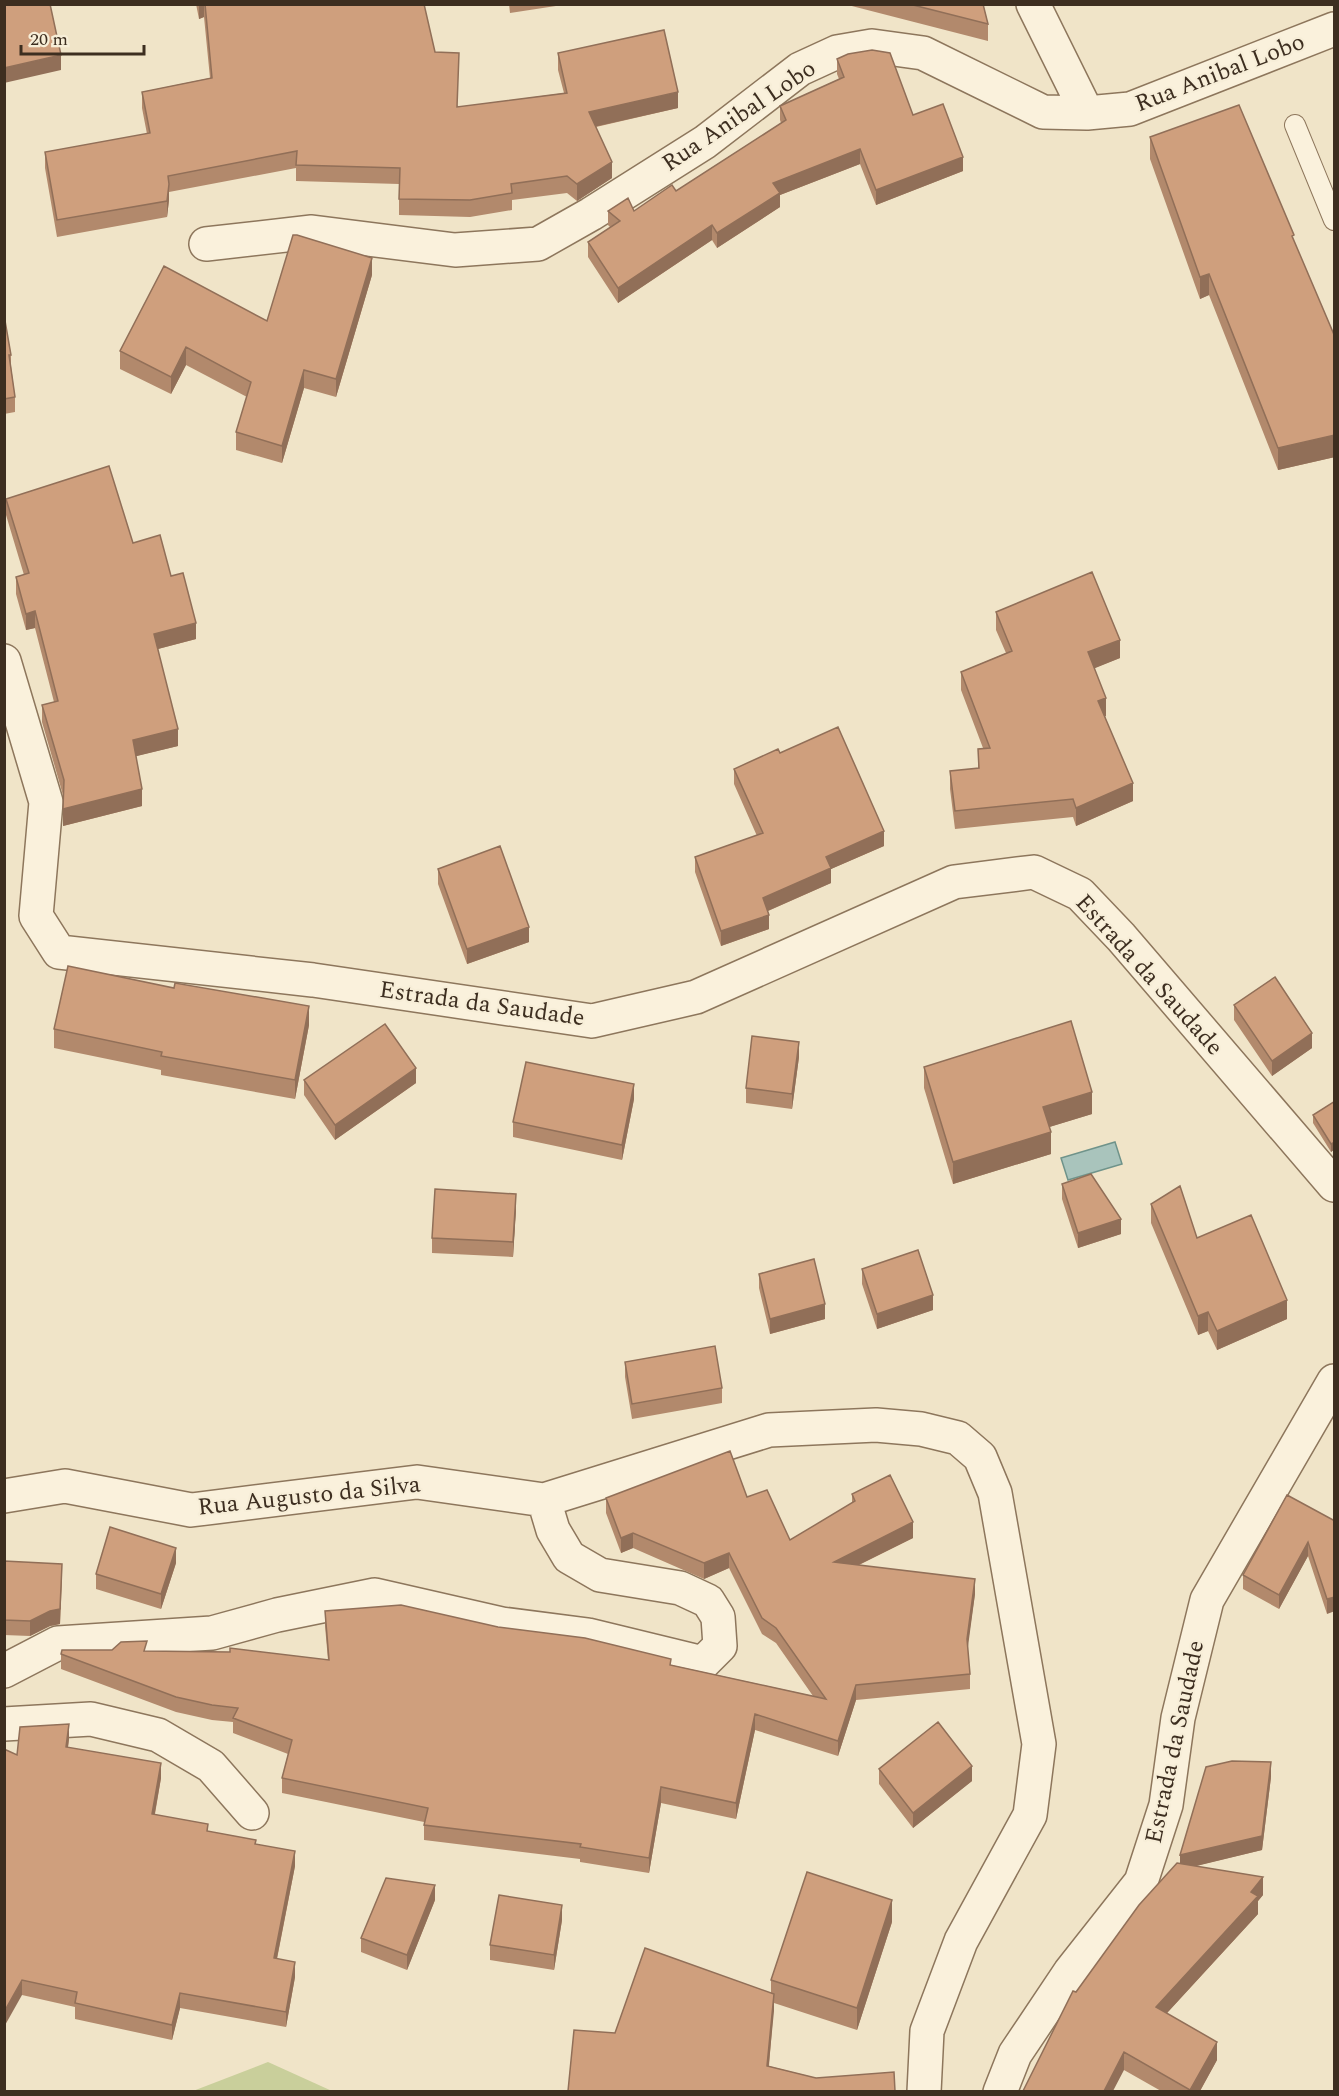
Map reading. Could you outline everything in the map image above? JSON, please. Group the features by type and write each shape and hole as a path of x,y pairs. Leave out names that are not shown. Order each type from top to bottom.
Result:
{"street":[{"path":"1033,4 1087,113"},
{"name":"Rua Anibal Lobo","path":"206,244 312,231 455,250 538,243 591,214 705,142 800,69 837,52 872,46 923,53 1043,112 1087,113 1130,109 1335,29"},
{"name":"Estrada da Saudade","path":"4,661 46,802 36,916 59,952 313,980 592,1021 696,997 954,882 1034,872 1080,894 1121,937 1335,1185"},
{"name":"Estrada da Saudade","path":"1000,2091 1015,2054 1070,1972 1141,1882 1166,1805 1178,1718 1207,1600 1335,1382"},
{"path":"4,1671 58,1642 212,1633 277,1615 375,1595 502,1624 588,1635 703,1663 720,1646 718,1617 708,1601 680,1588 600,1575 569,1557 553,1530 544,1500 769,1430 876,1425 921,1428 958,1438 980,1457 995,1493 1039,1744 1029,1815 962,1941 927,2031 924,2091"},
{"name":"Rua Augusto da Silva","path":"4,1496 65,1486 191,1510 417,1482 544,1500"},
{"path":"4,1724 92,1719 158,1735 211,1766 252,1813"}],"lane":[{"path":"1295,125 1335,220"}],"green space":[{"path":"268,2062 332,2091 193,2091"}],"water":[{"path":"1115,1142 1122,1164 1068,1180 1061,1158"}],"building":[{"path":"4,4 50,4 61,55 4,68"},
{"path":"205,4 424,4 435,52 459,53 457,107 567,93 558,53 664,30 678,92 589,112 612,162 577,184 567,176 511,184 512,193 470,200 399,199 400,168 296,165 297,151 168,176 167,201 57,220 45,152 150,133 142,92 212,78"},
{"path":"909,4 983,4 988,24"},
{"path":"872,50 890,53 913,115 943,104 963,157 876,190 860,149 773,183 780,193 717,233 712,225 618,288 588,242 620,221 608,211 628,198 634,211 672,185 676,191 786,120 780,106 844,77 837,59 848,54"},
{"path":"1239,105 1335,337 1335,435 1278,448 1209,274 1200,277 1150,137"},
{"path":"293,235 372,258 336,379 304,370 282,446 236,432 251,382 186,347 171,377 120,351 164,266 267,321"},
{"path":"4,315 15,397 4,399"},
{"path":"109,466 133,543 160,535 171,576 183,573 196,623 154,634 178,729 133,740 142,789 63,809 64,780 42,705 58,701 35,611 26,614 16,577 29,573 6,499"},
{"path":"1092,572 1120,640 1088,652 1106,698 1098,701 1133,783 1076,808 1073,799 955,811 950,771 979,768 978,749 990,748 961,672 1012,651 996,612"},
{"path":"838,727 884,831 826,857 831,868 763,898 769,915 721,931 695,857 763,833 734,769 778,749 780,753"},
{"path":"500,846 529,927 467,949 438,869"},
{"path":"68,966 174,988 175,983 309,1006 295,1080 161,1056 162,1052 54,1029"},
{"path":"1275,977 1312,1033 1272,1061 1234,1005"},
{"path":"1071,1021 1092,1092 1043,1107 1051,1132 953,1162 924,1067"},
{"path":"385,1024 416,1068 335,1125 304,1080"},
{"path":"752,1036 799,1042 792,1094 746,1088"},
{"path":"526,1062 634,1084 622,1145 513,1122"},
{"path":"1335,1101 1335,1142 1331,1144 1313,1115"},
{"path":"1091,1174 1121,1219 1078,1233 1062,1184"},
{"path":"1180,1186 1197,1238 1251,1215 1287,1300 1217,1331 1208,1312 1198,1316 1151,1204"},
{"path":"435,1189 516,1194 513,1242 432,1238"},
{"path":"918,1250 933,1295 877,1314 862,1269"},
{"path":"814,1259 825,1304 770,1319 759,1274"},
{"path":"715,1346 722,1388 632,1404 625,1362"},
{"path":"730,1451 747,1497 767,1490 790,1540 855,1501 852,1494 890,1475 913,1522 834,1562 975,1579 967,1639 970,1674 856,1685 838,1741 755,1714 736,1803 661,1787 649,1858 580,1847 581,1844 424,1825 428,1808 282,1778 292,1740 233,1718 238,1708 176,1697 61,1654 62,1650 112,1650 121,1642 147,1641 144,1651 230,1652 230,1648 329,1660 325,1611 401,1605 498,1627 585,1638 671,1659 670,1665 826,1699 776,1628 762,1618 729,1553 704,1563 633,1533 621,1538 606,1498"},
{"path":"1287,1495 1335,1521 1335,1597 1327,1599 1308,1542 1279,1595 1243,1575"},
{"path":"110,1527 176,1548 161,1594 96,1574"},
{"path":"4,1561 62,1564 60,1609 50,1611 30,1621 4,1620"},
{"path":"938,1722 972,1766 913,1813 879,1769"},
{"path":"69,1724 66,1747 161,1763 152,1814 208,1824 207,1831 256,1840 255,1844 295,1851 274,1958 295,1962 286,2012 180,1993 172,2025 75,2003 77,1992 22,1980 4,2012 4,1749 17,1755 20,1727"},
{"path":"1232,1761 1271,1762 1262,1836 1180,1855 1206,1767"},
{"path":"1177,1863 1263,1877 1251,1892 1258,1896 1156,2007 1217,2042 1190,2090 1124,2052 1104,2091 1023,2091 1073,1991 1076,1992 1139,1905"},
{"path":"807,1872 892,1900 857,2008 771,1980"},
{"path":"386,1878 435,1885 407,1955 361,1938"},
{"path":"499,1895 562,1905 554,1955 490,1945"},
{"path":"645,1948 774,1994 767,2066 816,2078 894,2072 895,2091 568,2091 574,2030 615,2033"}]}
